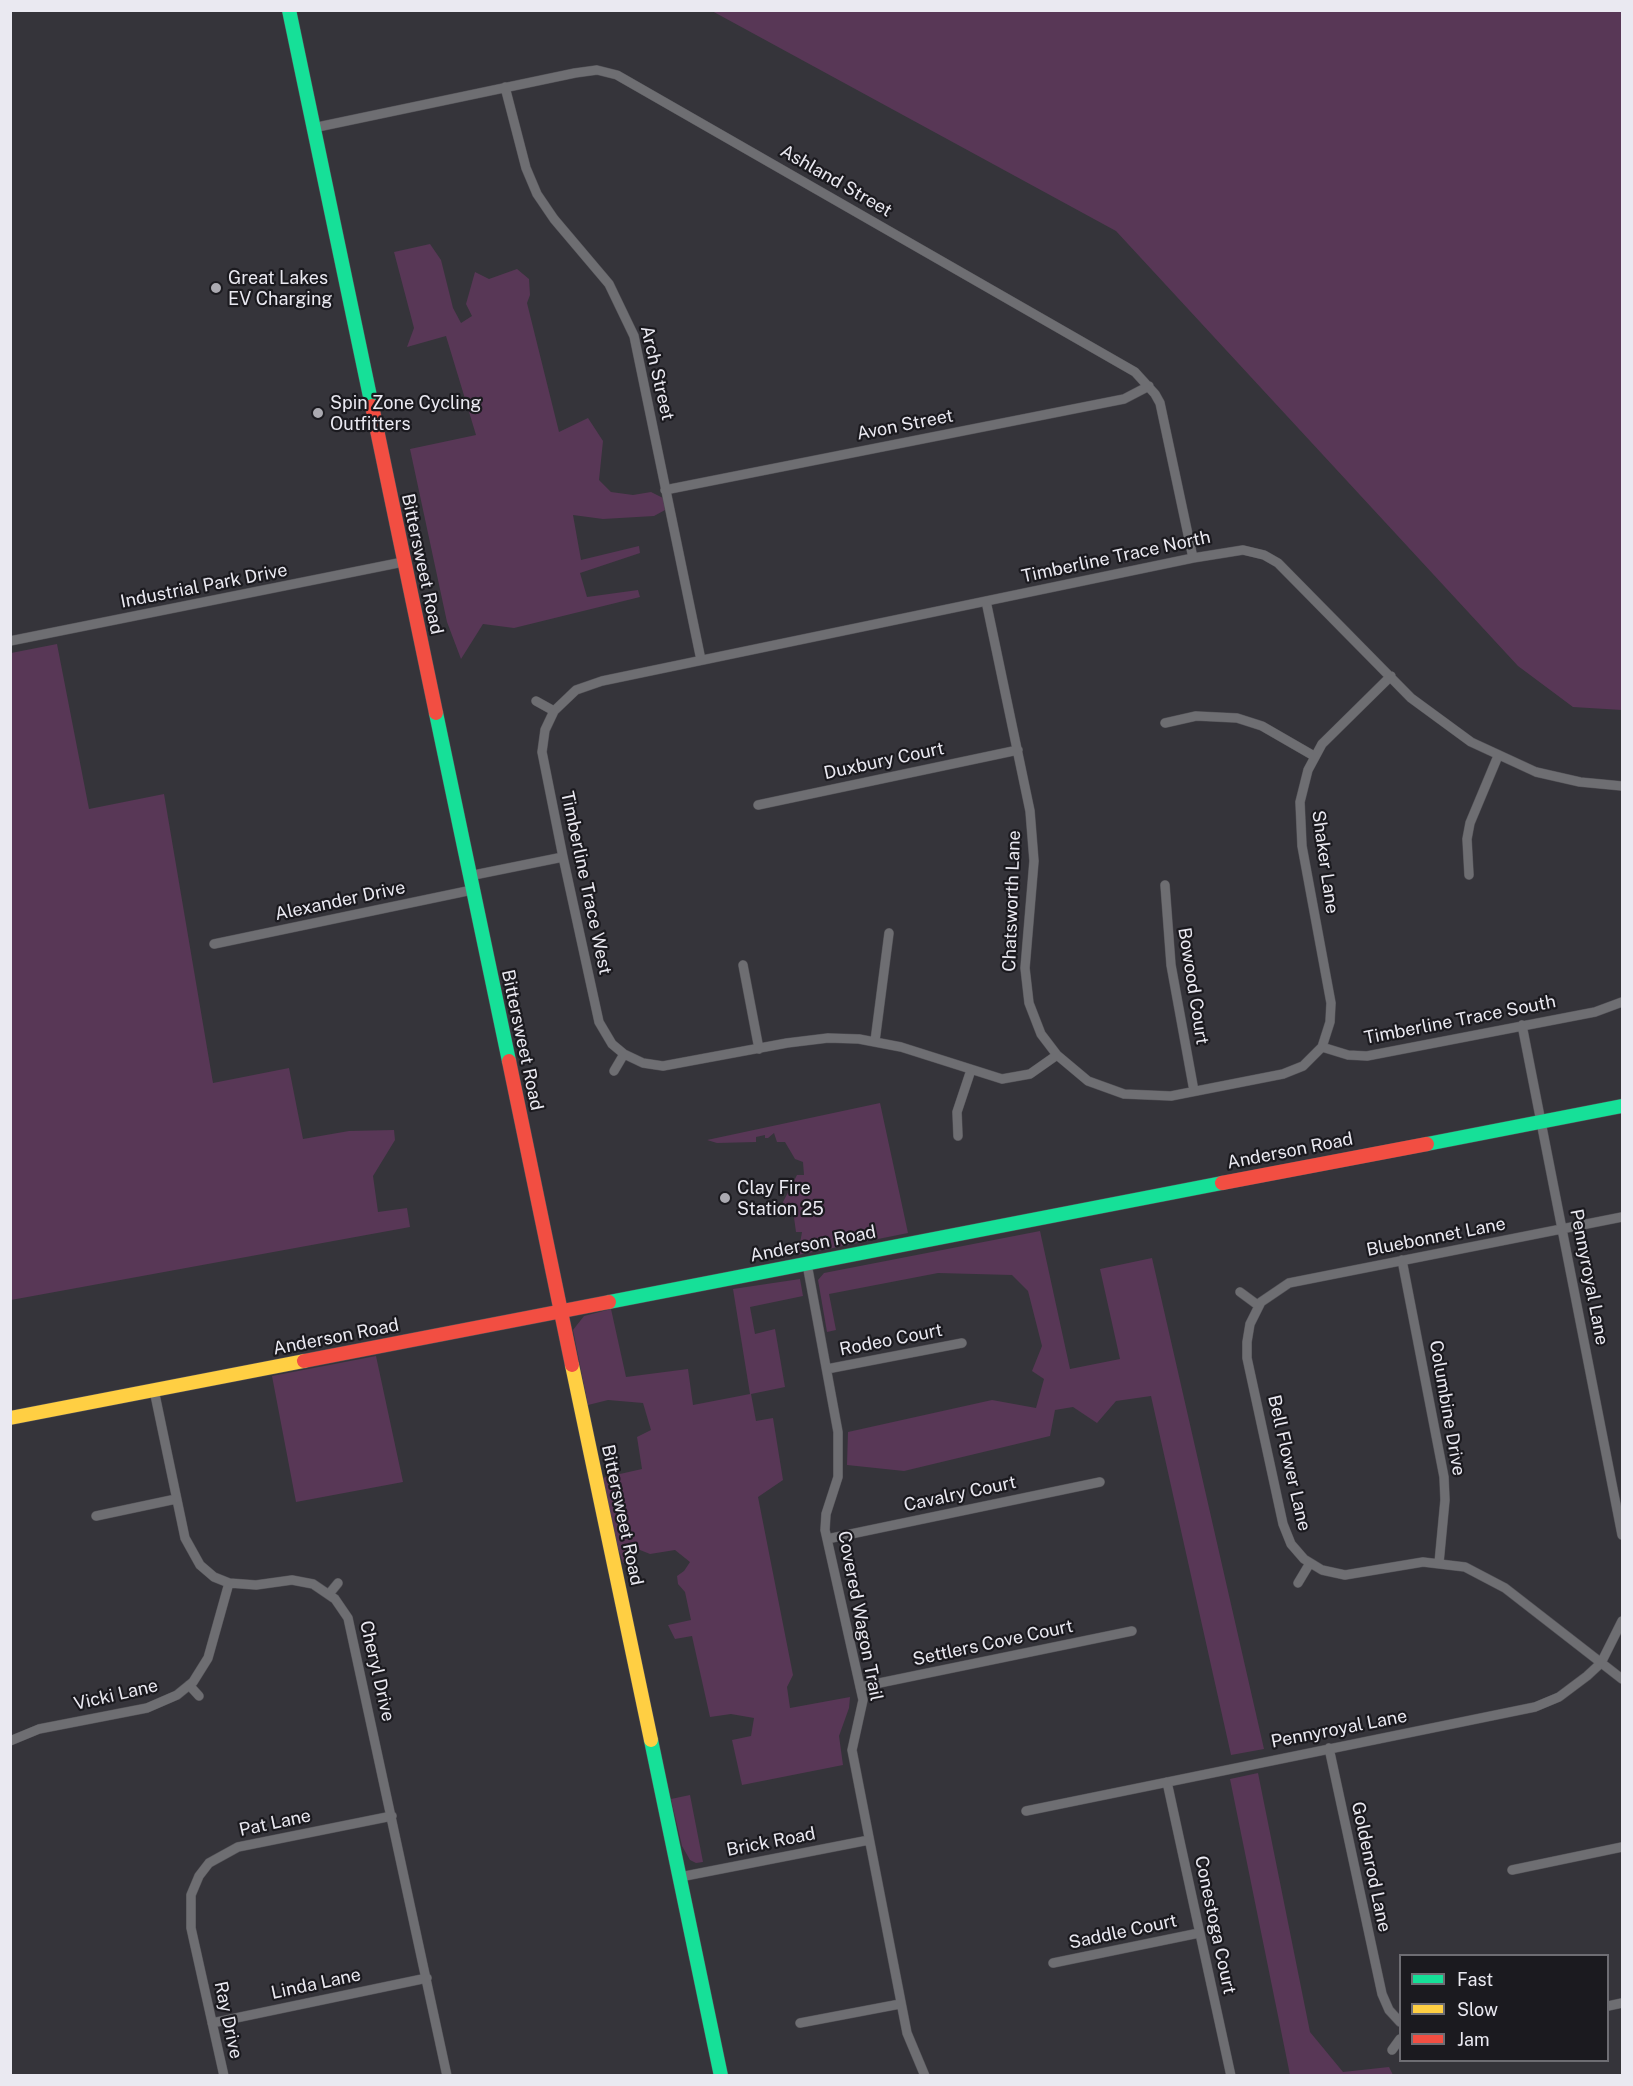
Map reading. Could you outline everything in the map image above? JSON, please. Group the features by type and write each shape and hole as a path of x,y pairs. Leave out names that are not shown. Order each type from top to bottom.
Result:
{"street":[{"name":"Bittersweet Road","path":"289,10 721,2076"},
{"name":"Ashland Street","path":"313,128 587,71 617,75 1120,362 1149,386 1163,413 1193,558"},
{"name":"Arch Street","path":"505,87 526,168 537,194 554,219 609,284 629,322 644,379 701,660"},
{"name":"Avon Street","path":"665,490 1124,399 1149,386"},
{"name":"Timberline Trace North","path":"554,711 568,696 586,685 1193,558 1243,550 1273,560 1444,725 1498,756 1560,778 1623,786"},
{"name":"Industrial Park Drive","path":"10,641 403,562"},
{"name":"Chatsworth Lane","path":"986,601 1018,750 1033,837 1033,878 1025,968 1026,990 1035,1019 1057,1055"},
{"name":"Shaker Lane","path":"1322,1047 1330,1022 1331,1002 1302,846 1299,815 1303,788 1314,756 1340,724 1391,676"},
{"path":"536,701 554,711"},
{"name":"Timberline Trace West","path":"554,711 545,730 542,752 563,857 599,1022 612,1044 624,1054"},
{"path":"1165,723 1213,715 1237,718 1262,726 1314,756"},
{"name":"Duxbury Court","path":"758,805 1018,750"},
{"path":"1469,875 1467,839 1470,823 1498,756"},
{"path":"469,876 563,857"},
{"name":"Bowood Court","path":"1166,885 1171,965 1194,1092"},
{"name":"Alexander Drive","path":"214,945 472,890"},
{"path":"874,1041 889,933"},
{"path":"743,965 759,1048"},
{"name":"Timberline Trace South","path":"1322,1047 1348,1055 1367,1056 1595,1011 1623,1002"},
{"name":"Pennyroyal Lane","path":"1522,1025 1622,1531"},
{"path":"614,1071 624,1054 643,1064 663,1066 828,1038 874,1041 927,1054 993,1078 1015,1078 1036,1071 1057,1055 1088,1081 1113,1091 1148,1097 1194,1092 1294,1071 1312,1059 1322,1047"},
{"path":"958,1136 957,1112 970,1070"},
{"name":"Anderson Road","path":"10,1418 1623,1106"},
{"name":"Bluebonnet Lane","path":"1260,1304 1289,1283 1623,1217"},
{"name":"Columbine Drive","path":"1402,1260 1444,1477 1445,1500 1439,1563"},
{"name":"Covered Wagon Trail","path":"807,1264 837,1419 838,1469 835,1489 826,1514 827,1539 860,1687 863,1711 852,1750 900,2004 907,2033 925,2076"},
{"path":"1240,1292 1260,1304"},
{"name":"Bell Flower Lane","path":"1260,1304 1247,1335 1247,1358 1283,1524 1291,1544 1310,1563 1330,1573 1345,1575 1423,1562 1465,1567 1490,1578 1623,1679"},
{"name":"Rodeo Court","path":"827,1369 962,1343"},
{"name":"Cheryl Drive","path":"154,1390 185,1538 196,1559 207,1572 229,1583 256,1585 292,1580 313,1584 329,1594 342,1608 352,1629 447,2076"},
{"name":"Cavalry Court","path":"827,1539 1100,1482"},
{"path":"96,1516 176,1499"},
{"path":"1298,1583 1310,1563"},
{"name":"Vicki Lane","path":"10,1741 39,1729 147,1708 168,1700 189,1685 208,1658 229,1583"},
{"path":"329,1594 338,1583"},
{"name":"Pennyroyal Lane","path":"1026,1810 1535,1707 1574,1688 1601,1663 1623,1621"},
{"name":"Settlers Cove Court","path":"860,1687 1132,1631"},
{"path":"189,1685 199,1696"},
{"name":"Goldenrod Lane","path":"1329,1748 1382,1994 1389,2010 1399,2020"},
{"name":"Conestoga Court","path":"1167,1782 1231,2076"},
{"name":"Pat Lane","path":"201,1971 190,1907 194,1885 209,1863 238,1847 392,1816"},
{"name":"Brick Road","path":"680,1877 869,1840"},
{"path":"1512,1870 1623,1847"},
{"name":"Saddle Court","path":"1053,1963 1199,1933"},
{"name":"Ray Drive","path":"201,1971 224,2076"},
{"name":"Linda Lane","path":"212,2023 427,1978"},
{"path":"800,2023 900,2004"},
{"path":"1392,2050 1399,2041"}],"shaded area":[{"path":"712,11 1622,11 1622,710 1573,707 1518,666 1116,231"},
{"path":"430,244 441,260 453,308 461,323 472,316 466,304 475,272 489,279 517,269 529,279 530,295 527,303 559,432 588,418 603,441 599,480 611,492 633,495 651,492 663,498 665,510 654,516 603,519 573,515 581,560 639,546 640,553 580,573 587,597 638,590 640,597 514,628 483,624 461,659 447,622 410,449 476,435 446,336 407,347 414,328 394,252"},
{"path":"57,644 89,809 164,794 213,1083 289,1068 303,1139 349,1131 394,1130 395,1140 373,1176 378,1212 407,1208 410,1227 11,1300 11,653"},
{"path":"880,1103 908,1233 798,1255 802,1232 796,1232 793,1210 784,1208 783,1202 797,1175 804,1175 803,1162 795,1159 785,1142 777,1142 774,1133 768,1138 765,1138 765,1135 756,1137 756,1142 717,1143 707,1140"},
{"path":"1040,1231 1070,1369 1120,1359 1100,1269 1152,1258 1264,1749 1231,1755 1151,1396 1116,1401 1097,1423 1073,1407 1055,1410 1050,1436 904,1471 847,1465 848,1432 992,1400 1036,1408 1044,1379 1032,1371 1042,1346 1028,1291 1012,1275 938,1273 829,1294 836,1330 827,1332 818,1280 824,1273"},
{"path":"800,1279 803,1296 750,1307 755,1334 775,1329 785,1387 751,1394 756,1421 773,1418 783,1480 758,1497 793,1675 787,1687 790,1708 850,1697 849,1708 839,1736 843,1765 742,1785 732,1740 751,1736 754,1718 731,1714 710,1717 692,1636 675,1639 668,1625 691,1620 685,1592 678,1584 677,1576 690,1562 675,1550 650,1554 635,1548 629,1554 631,1561 623,1563 618,1548 602,1478 642,1469 637,1437 651,1430 643,1403 608,1400 588,1405 573,1330 584,1316 611,1309 626,1377 688,1369 693,1405 750,1394 733,1289"},
{"path":"376,1356 403,1482 296,1502 272,1376"},
{"path":"1258,1773 1310,2032 1343,2072 1389,2067 1393,2075 1290,2075 1230,1779"},
{"path":"690,1795 703,1862 696,1863 690,1860 682,1846 671,1799"}],"traffic: fast":[{"path":"289,10 372,406"},
{"path":"436,713 509,1061"},
{"path":"1427,1144 1622,1106"},
{"path":"609,1302 1222,1183"},
{"path":"651,1740 721,2076"}],"traffic: slow":[{"path":"10,1418 304,1361"},
{"path":"572,1365 651,1740"}],"traffic: jam":[{"path":"372,406 436,713"},
{"path":"509,1061 572,1365"},
{"path":"1222,1183 1427,1144"},
{"path":"304,1361 609,1302"}],"place":[{"name":"Great Lakes EV Charging","path":"216,288"},
{"name":"Spin Zone Cycling Outfitters","path":"318,413"},
{"name":"Clay Fire Station 25","path":"725,1198"}]}
